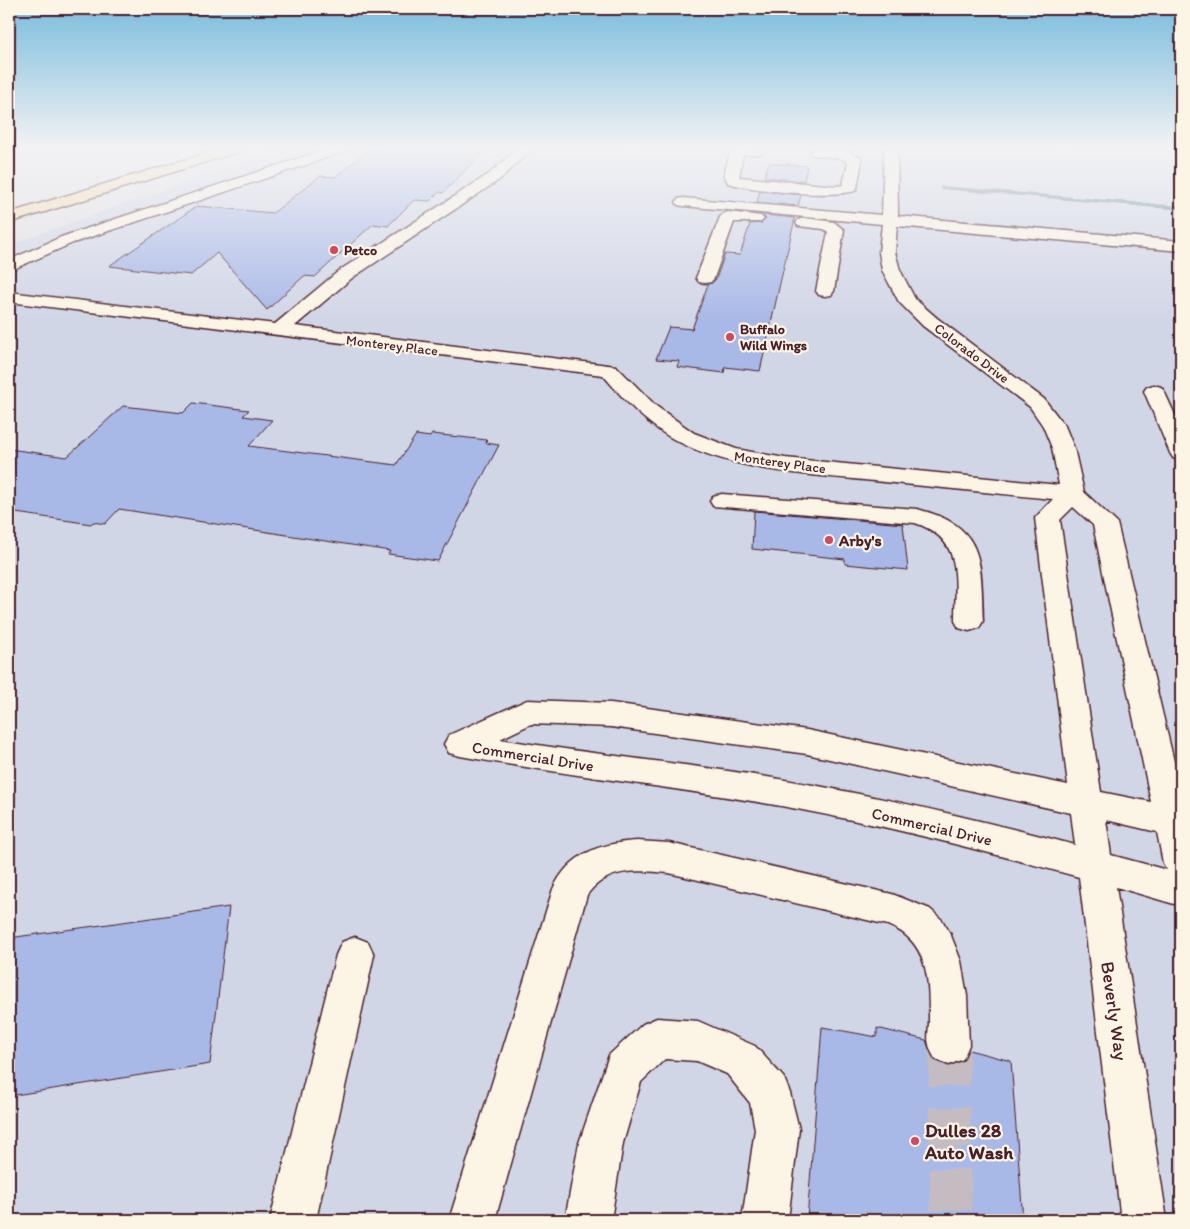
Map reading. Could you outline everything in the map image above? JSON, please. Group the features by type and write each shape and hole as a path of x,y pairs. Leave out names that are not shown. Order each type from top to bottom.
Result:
{"highway":[{"path":"9,218 47,206"}],"street":[{"path":"9,266 67,240 168,206"},
{"path":"278,331 346,274 451,206"},
{"path":"808,206 1181,246"},
{"name":"Colorado Drive","path":"890,206 887,252 891,270 908,302 951,339 1037,403 1054,426 1063,448 1073,494"},
{"path":"890,214 1181,232"},
{"path":"705,278 728,217 828,225 836,230 825,291"},
{"name":"Monterey Place","path":"9,297 609,370 638,402 677,433 706,447 742,458 785,465 1073,494"},
{"path":"1154,391 1181,453"},
{"path":"1085,802 1047,518 1073,494 1105,523 1177,822 1181,862"},
{"path":"722,501 917,516 933,520 945,526 961,544 967,568 968,621"},
{"name":"Commercial Drive","path":"1177,822 807,742 611,715 527,712 460,744 566,762 660,773 825,801 1095,865 1181,890"},
{"name":"Beverly Way","path":"1085,802 1144,1220"},
{"path":"472,1220 571,889 584,871 607,859 636,855 669,858 892,910 917,921 931,936 939,952 947,986 950,1045"},
{"path":"292,1220 355,955"},
{"path":"588,1220 601,1143 624,1070 657,1038 698,1041 741,1060 769,1092 777,1129 765,1220"}],"shaded area":[{"path":"117,206 1181,206 1181,1220 9,1220 9,245"}],"building":[{"path":"196,206 273,213 281,206 408,206 388,226 373,224 315,277 304,276 267,310 217,253 191,275 109,266"},
{"path":"763,215 795,218 760,371 725,367 724,373 677,367 679,361 656,359 669,327 692,329 708,284 716,279 725,254 740,255 750,224 762,223 766,219"},
{"path":"193,403 249,410 243,416 272,420 249,446 396,465 416,435 430,437 432,434 487,440 486,443 499,445 438,561 388,554 390,551 119,509 105,524 93,522 91,524 9,512 9,449 67,457 123,406 183,413"},
{"path":"754,511 903,524 908,570 845,564 845,559 752,549"},
{"path":"229,907 210,1064 9,1096 9,938"},
{"name":"Dulles 28 Auto Wash","path":"822,1027 877,1037 877,1028 926,1040 933,1060 948,1067 964,1061 969,1050 1011,1061 1023,1220 807,1220"}],"waterway":[{"path":"1161,206 1181,208"}],"tunnel":[{"path":"949,1045 951,1220"}],"place":[{"name":"Petco","path":"334,250"},
{"name":"Buffalo Wild Wings","path":"730,337"},
{"name":"Arby's","path":"829,540"},
{"name":"Dulles 28 Auto Wash","path":"915,1141"}]}
